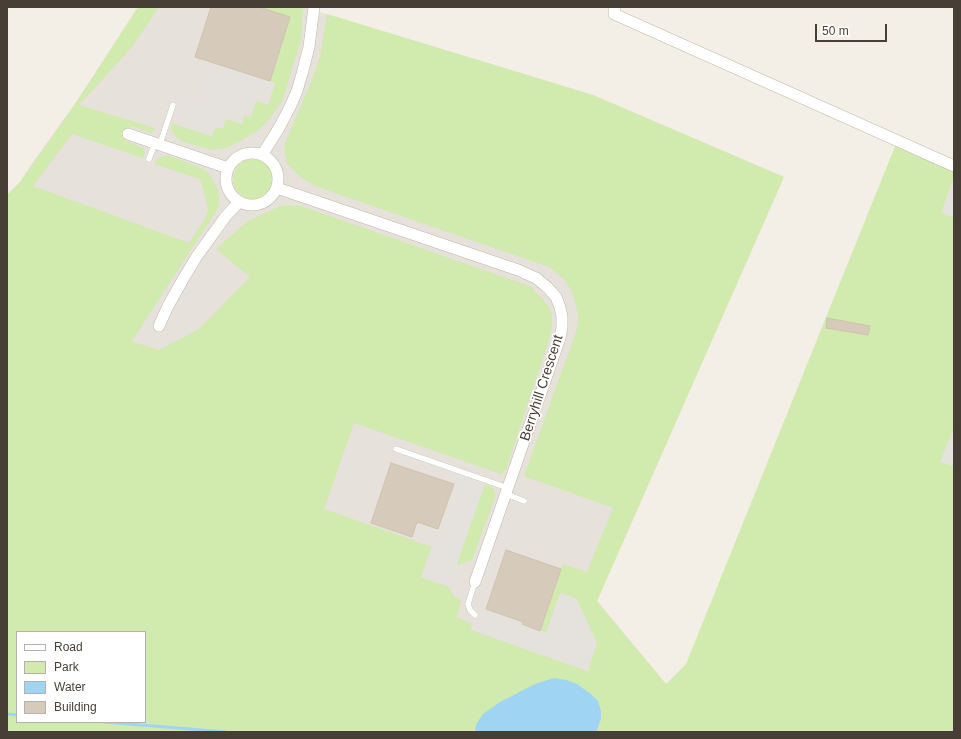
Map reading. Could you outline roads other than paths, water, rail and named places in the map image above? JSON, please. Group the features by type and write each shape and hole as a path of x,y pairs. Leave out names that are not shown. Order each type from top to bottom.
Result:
{"street":[{"path":"262,155 279,128 297,90 309,47 314,7"},
{"path":"614,7 614,14 954,166"},
{"path":"128,134 228,168"},
{"path":"246,153 262,155 269,159 278,172 277,188 272,196 265,202 248,206 232,198 228,191 226,183 228,168 232,161 246,153"},
{"name":"Berryhill Crescent","path":"277,188 518,270 536,278 556,297 562,316 560,338 475,582"},
{"path":"159,326 168,306 196,256 226,216 239,202"}],"lane":[{"path":"149,159 158,143 173,105"},
{"path":"396,449 507,491 524,501"},
{"path":"475,582 468,604 470,610 475,616"}],"water":[{"path":"554,678 577,684 598,701 601,711 601,719 596,732 476,732 475,729 477,723 483,714 500,702 535,684"}],"waterway":[{"path":"7,714 16,715"},
{"path":"116,723 226,732"}]}
